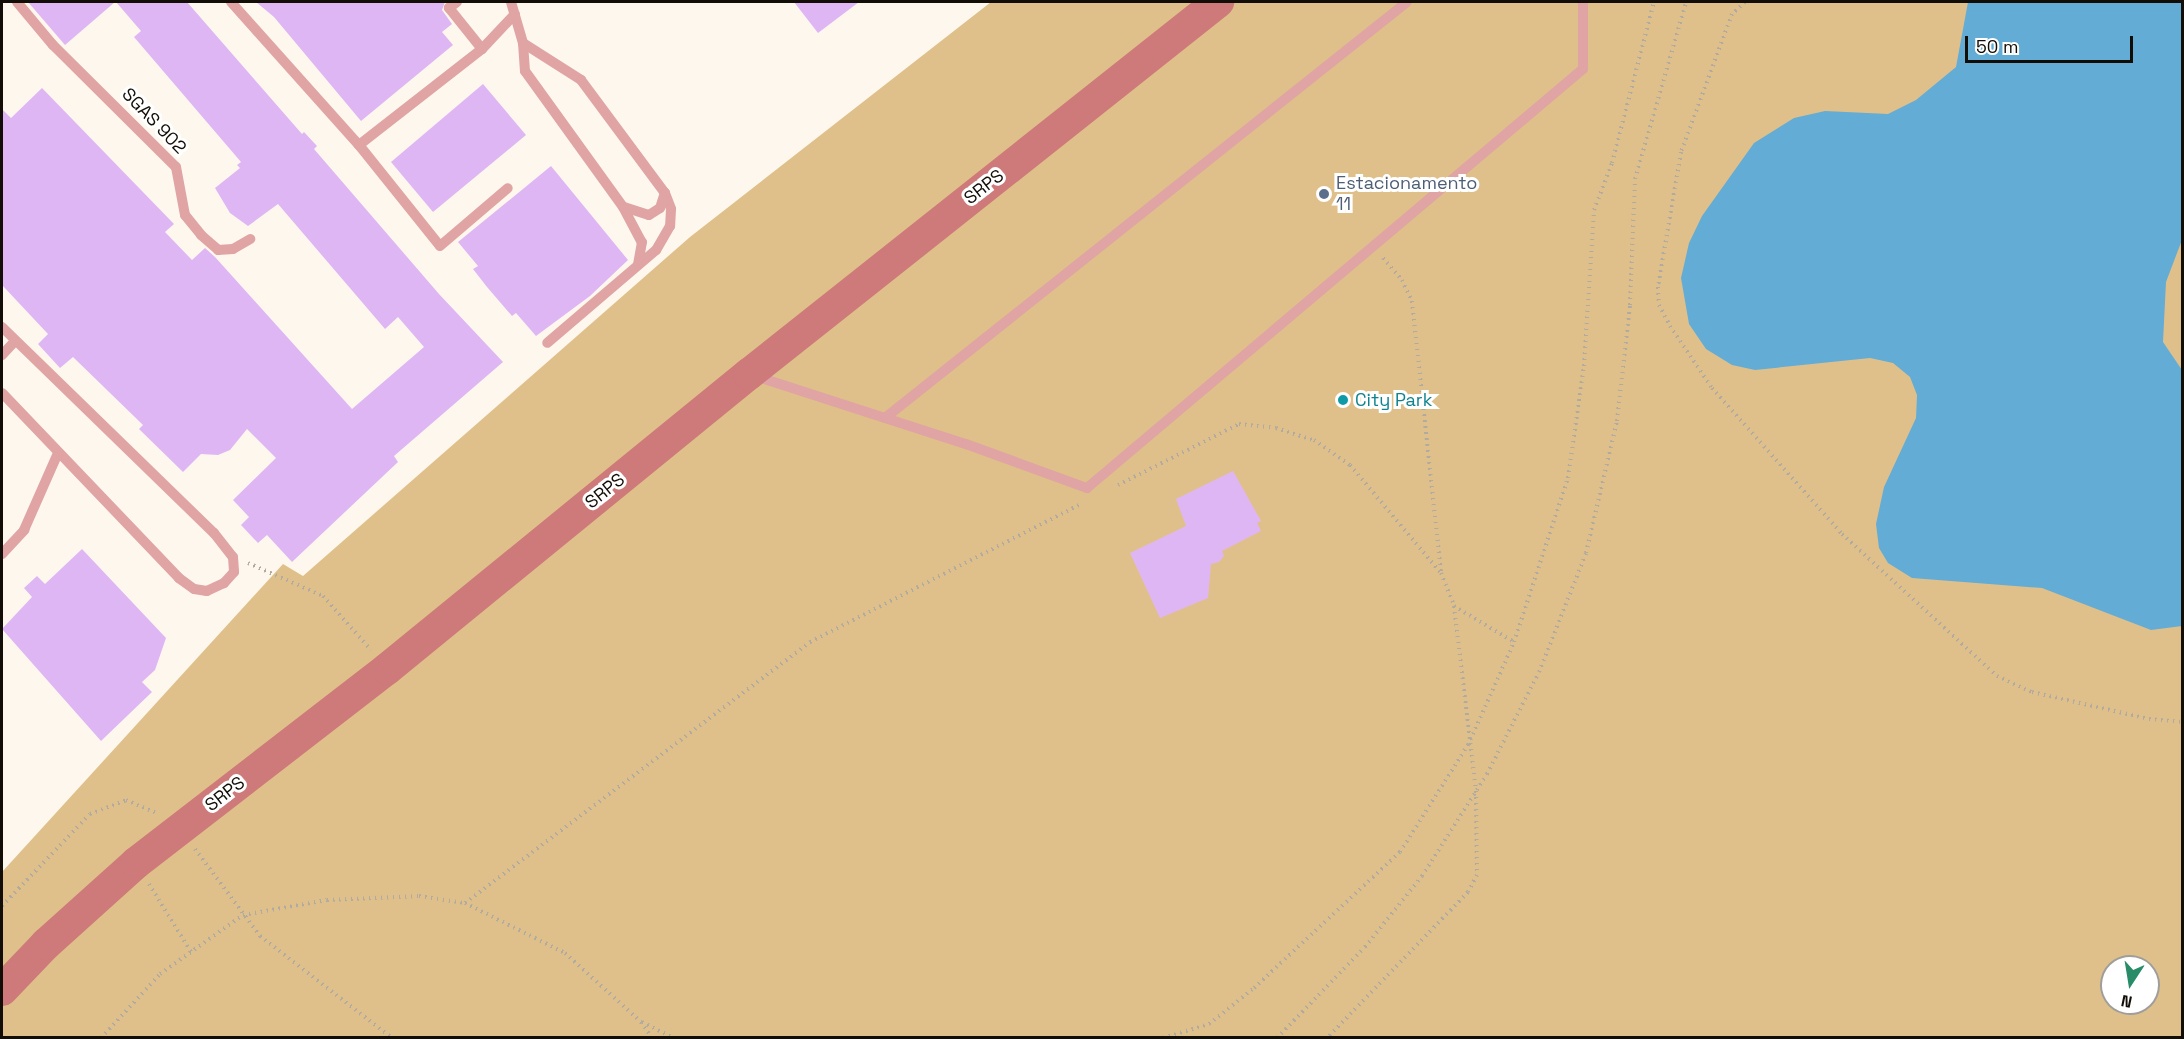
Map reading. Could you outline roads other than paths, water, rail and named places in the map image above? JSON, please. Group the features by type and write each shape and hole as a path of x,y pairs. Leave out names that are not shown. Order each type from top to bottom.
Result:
{"main road":[{"name":"SRPS","path":"2,990 46,944 136,863 387,669 749,374 1218,2"}],"lane":[{"name":"SGAS 902","path":"17,2 53,45 176,167 185,215 201,235 218,250 233,249 250,239"},
{"path":"231,2 359,146 440,246 508,188"},
{"path":"457,2 449,8 482,49"},
{"path":"511,2 523,43 525,71 623,207 642,242 638,264"},
{"path":"885,418 1407,2"},
{"path":"749,374 1087,488 1583,69 1583,2"},
{"path":"359,146 482,49 515,14"},
{"path":"523,43 581,80 665,194 671,209 670,226 656,250 547,343"},
{"path":"623,207 649,215 660,208 665,194"},
{"path":"2,327 214,533 233,557 234,572 224,583 207,591 194,589 58,453 2,393"},
{"path":"2,355 15,341"},
{"path":"2,554 24,530 58,453"}],"water":[{"path":"1968,2 2182,2 2182,240 2166,282 2163,342 2182,370 2182,626 2151,630 2042,588 1912,578 1888,563 1879,548 1876,524 1884,487 1916,418 1917,395 1910,377 1893,363 1870,358 1755,370 1732,365 1706,349 1689,324 1681,278 1689,243 1702,216 1754,143 1794,118 1825,111 1888,114 1916,100 1956,67"}],"place":[{"name":"Estacionamento 11","path":"1324,194"},
{"name":"City Park","path":"1343,400"}]}
